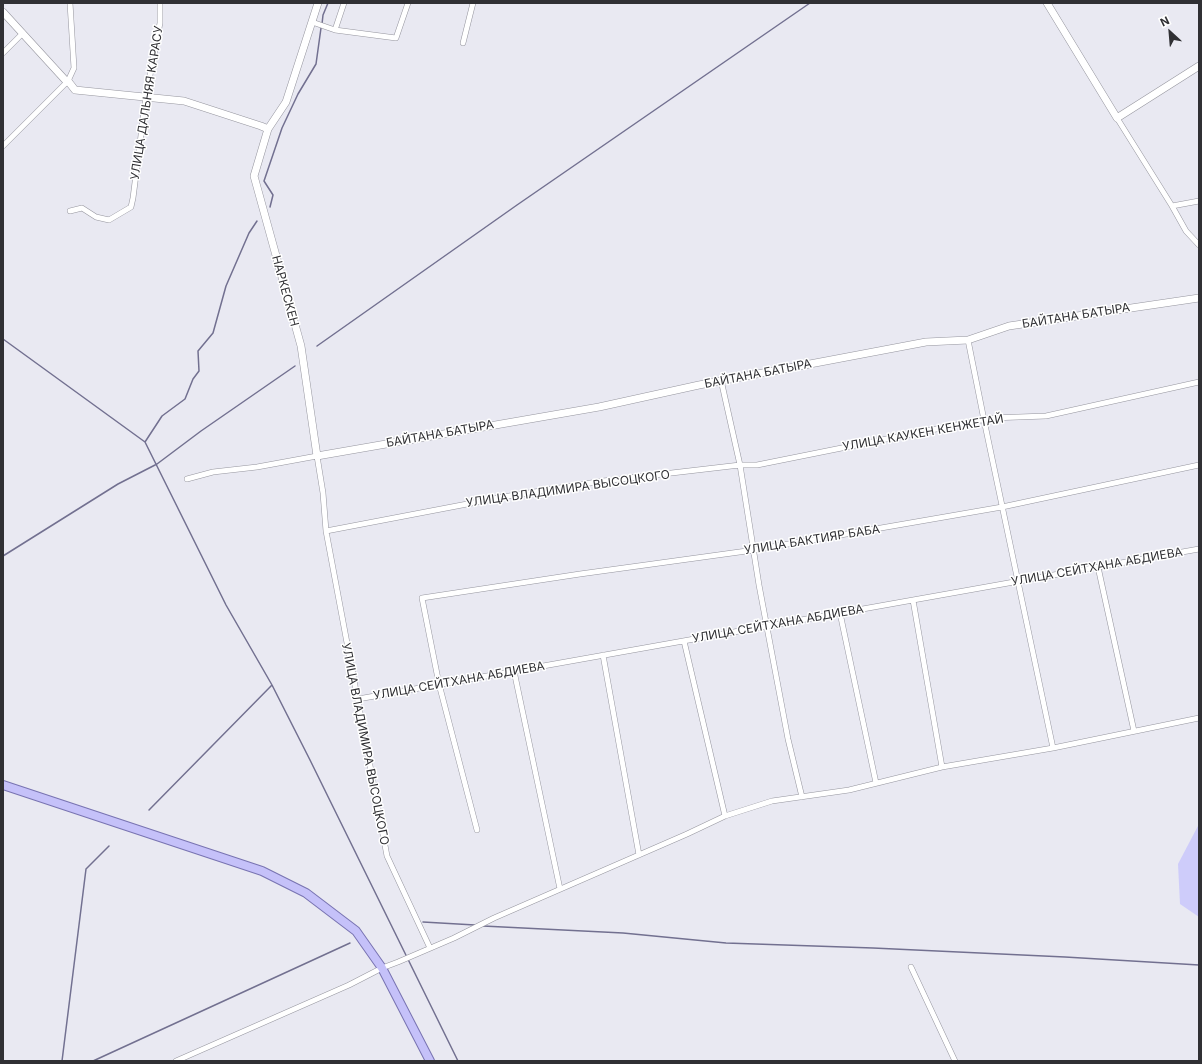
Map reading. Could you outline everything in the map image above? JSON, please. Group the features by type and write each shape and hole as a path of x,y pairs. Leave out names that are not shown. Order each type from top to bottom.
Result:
{"main road":[{"path":"3,785 262,871 306,893 356,931 382,968 430,1061"}],"street":[{"path":"3,146 67,82 74,68 70,3"},
{"name":"УЛИЦА ДАЛЬНЯЯ КАРАСУ","path":"70,211 82,208 96,217 109,220 130,207 133,198 146,96 160,23 160,3"},
{"name":"НАРКЕСКЕН","path":"317,456 301,346 254,176 268,129 286,102 318,3"},
{"path":"333,29 344,3"},
{"path":"312,22 333,29 396,38 408,3"},
{"path":"463,43 473,3"},
{"path":"1047,3 1186,231 1199,245"},
{"path":"3,12 75,90 184,101 268,129"},
{"path":"3,53 23,33"},
{"path":"1117,118 1199,66"},
{"path":"1172,206 1199,200"},
{"name":"БАЙТАНА БАТЫРА","path":"317,456 592,408 721,380 926,342 968,340 1008,326 1199,298"},
{"path":"968,340 1053,748"},
{"path":"721,380 740,465 766,626 788,739 802,796"},
{"name":"УЛИЦА КАУКЕН КЕНЖЕТАЙ","path":"740,465 757,465 991,418 1046,416 1199,382"},
{"path":"187,479 213,472 257,467 317,456"},
{"name":"УЛИЦА ВЛАДИМИРА ВЫСОЦКОГО","path":"317,456 323,493 326,531 387,856 430,948"},
{"name":"УЛИЦА ВЛАДИМИРА ВЫСОЦКОГО","path":"326,531 509,496 603,481 740,465"},
{"name":"УЛИЦА БАКТИЯР БАБА","path":"439,684 422,598 754,550 1002,507 1199,465"},
{"name":"УЛИЦА СЕЙТХАНА АБДИЕВА","path":"358,699 1199,549"},
{"path":"1098,567 1134,731"},
{"path":"912,600 942,767"},
{"path":"840,613 876,783"},
{"path":"684,641 726,816"},
{"path":"603,655 639,855"},
{"path":"514,671 560,890"},
{"path":"439,684 477,830"},
{"path":"176,1061 349,985 382,968 460,935 494,918 726,816 772,801 849,790 942,767 1053,748 1199,718"},
{"path":"911,967 955,1061"}],"shaded area":[{"path":"1199,824 1199,917 1180,904 1178,864"}],"waterway":[{"path":"322,24 323,15 328,3"},
{"path":"317,346 517,205 810,3"},
{"path":"270,207 273,195 264,181 282,128 298,94 316,64 321,28"},
{"path":"145,442 162,416 185,399 193,379 199,371 198,351 213,333 226,286 249,233 257,221"},
{"path":"3,339 145,442 226,605 272,685 310,760 458,1061"},
{"path":"3,556 118,484 157,464 201,431 295,366"},
{"path":"149,810 272,685"},
{"path":"62,1061 86,869 109,846"},
{"path":"423,922 475,925"},
{"path":"483,926 623,933 726,943 873,948 1199,965"},
{"path":"93,1061 350,943"}]}
